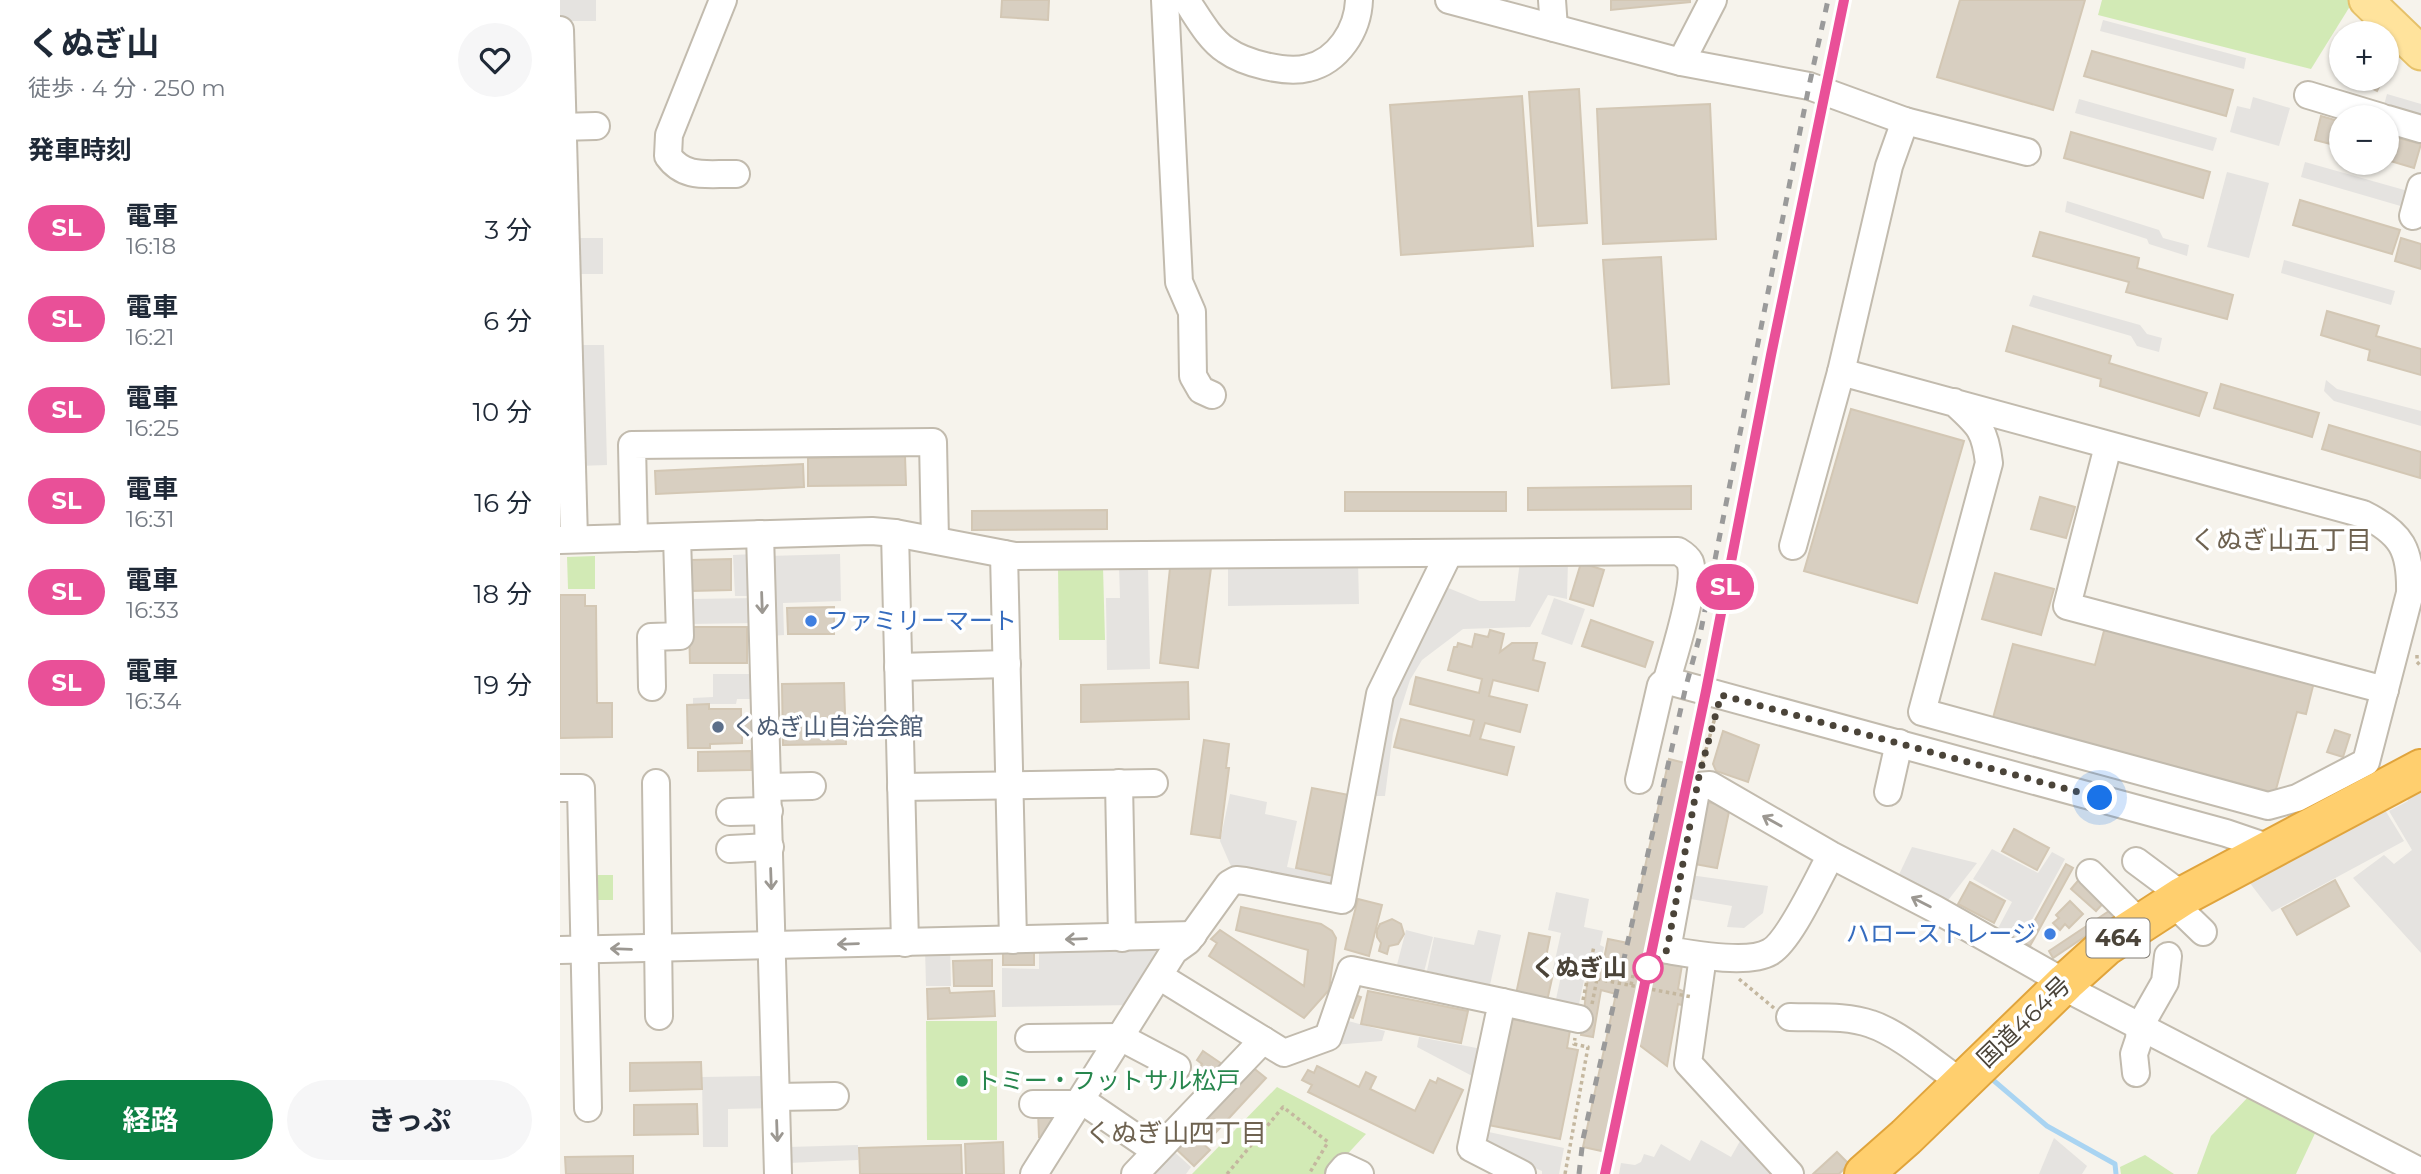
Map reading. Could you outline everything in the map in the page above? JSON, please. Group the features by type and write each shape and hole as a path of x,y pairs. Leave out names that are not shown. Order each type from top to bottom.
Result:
{"highway":[{"name":"国道464号","path":"1864,1174 2106,946 2178,899 2421,769"}],"main road":[{"path":"2366,0 2421,54"}],"street":[{"path":"723,0 669,135 668,156 676,167 688,173 736,174"},
{"path":"1165,0 1179,282 1192,312 1193,376 1201,390 1212,395"},
{"path":"1186,0 1208,33 1224,50 1253,64 1305,69 1324,62 1340,49 1352,29 1359,0"},
{"path":"1449,0 1681,62 1809,86 1905,121 2027,152"},
{"path":"1552,0 1554,28"},
{"path":"1681,62 1713,0"},
{"path":"560,30 567,539 872,531 1004,554 1678,551 1690,563 1685,614 1667,680 1661,685 1639,780"},
{"path":"2308,95 2341,105"},
{"path":"1793,546 1841,372 1889,166 1905,121"},
{"path":"2399,123 2421,129"},
{"path":"561,127 596,126"},
{"path":"1841,372 1954,402 2108,446 2363,514 2386,525 2403,545 2410,567 2410,593 2366,762 2297,798 2268,806 1922,712 1989,463 1986,440 1978,423 1954,402"},
{"path":"634,538 632,446 933,442 935,540"},
{"path":"2108,446 2067,606 2385,690"},
{"path":"895,533 905,943"},
{"path":"760,534 778,1174"},
{"path":"652,687 651,637 680,636 677,537"},
{"path":"1034,1174 1174,951 1193,935 1224,888 1236,880 1342,900 1380,694 1449,553"},
{"path":"1004,554 1013,940"},
{"path":"898,667 1007,664"},
{"path":"1667,680 2226,832 2270,848"},
{"path":"1888,792 1899,743"},
{"path":"1831,855 1783,940 1772,951 1760,957 1708,956 1667,950 1698,781 1710,785 1831,855 1934,909 2140,1027 2421,1172"},
{"path":"656,783 659,1016"},
{"path":"1119,783 1122,937"},
{"path":"901,787 1154,783"},
{"path":"730,812 812,786"},
{"path":"560,788 582,788 589,1108"},
{"path":"730,849 770,847"},
{"path":"2136,861 2178,899 2203,932"},
{"path":"2090,873 2140,923"},
{"path":"560,950 1193,935"},
{"path":"1708,956 1688,1063 1790,1174"},
{"path":"2136,1073 2134,1054 2140,1027 2165,982 2168,956"},
{"path":"1159,976 1284,1053 1328,1037 1351,970 1579,1019"},
{"path":"1502,1002 1471,1148 1522,1174"},
{"path":"1790,1017 1847,1019 1869,1023 1886,1030 1962,1083"},
{"path":"1029,1038 1120,1037 1177,1067"},
{"path":"1135,1174 1263,1040"},
{"path":"776,1097 835,1096"},
{"path":"1033,1104 1087,1104 1150,1147"},
{"path":"1339,1174 1345,1167 1360,1174"}],"path":[{"path":"1698,781 1713,693"},
{"path":"1565,1174 1588,1047 1574,1044 1594,946"},
{"path":"1708,956 1782,1015 1790,1017"},
{"path":"1631,985 1633,975"},
{"path":"1597,979 1692,996"},
{"path":"1227,1174 1283,1107 1328,1142 1309,1174"}],"green space":[{"path":"2102,0 2349,0 2352,3 2341,21 2329,21 2329,40 2311,69 2098,15"},
{"path":"595,556 595,589 568,589 567,557"},
{"path":"1103,567 1105,640 1059,640 1058,568"},
{"path":"592,875 613,875 613,900 592,900"},
{"name":"トミー・フットサル松戸","path":"926,1021 997,1021 997,1140 927,1140"},
{"path":"1277,1087 1366,1134 1329,1174 1192,1174"},
{"path":"2251,1094 2318,1127 2296,1174 2197,1174 2211,1136"},
{"path":"2145,1155 2174,1174 2121,1174 2120,1167"}],"shaded area":[{"path":"560,0 596,0 596,21 560,21"},
{"path":"2103,20 2246,58 2244,69 2100,31"},
{"path":"2387,94 2421,104 2421,120 2399,114 2399,105 2384,105"},
{"path":"2253,97 2290,108 2279,146 2230,132 2237,106 2250,109"},
{"path":"2079,99 2217,138 2213,151 2075,113"},
{"path":"2305,162 2329,169 2329,175 2351,175 2408,191 2404,207 2301,177"},
{"path":"2227,172 2269,183 2249,258 2207,247"},
{"path":"2067,201 2159,230 2163,238 2189,245 2187,256 2149,244 2147,239 2065,212"},
{"path":"574,238 603,238 603,274 574,274"},
{"path":"2284,260 2395,291 2391,305 2281,273"},
{"path":"2033,295 2140,325 2147,334 2162,338 2159,352 2137,346 2131,336 2029,306"},
{"path":"576,345 604,345 607,465 578,466"},
{"path":"2326,380 2337,389 2421,411 2421,426 2334,401 2324,391"},
{"path":"755,554 756,596 735,596 733,555"},
{"path":"840,554 841,601 783,603 784,635 770,636 768,556"},
{"path":"1358,561 1359,604 1228,606 1228,563"},
{"path":"1520,561 1568,561 1567,599 1548,595 1530,627 1463,629 1422,660 1410,680 1393,733 1385,796 1370,796 1380,723 1441,585 1480,601 1515,601"},
{"path":"1119,566 1148,566 1150,669 1107,670 1106,598 1120,598"},
{"path":"758,598 758,623 689,624 689,599"},
{"path":"1554,598 1585,609 1572,645 1541,634"},
{"path":"713,674 760,674 760,699 737,699 736,704 693,704 693,698 713,697"},
{"path":"2421,783 2421,953 2353,878 2384,855 2394,864 2412,850 2389,811 2408,801 2404,792"},
{"path":"1230,794 1267,802 1265,814 1297,821 1287,867 1341,878 1337,894 1234,873 1220,841"},
{"path":"2382,805 2404,841 2272,912 2246,878"},
{"path":"1912,847 1977,863 1942,908 1895,883"},
{"path":"1992,849 2038,873 2052,852 2065,859 2018,945 1996,932 2012,902 1973,879"},
{"path":"1683,874 1768,886 1763,913 1744,928 1727,927 1732,906 1679,897"},
{"path":"1556,892 1589,899 1584,927 1603,931 1600,945 1604,947 1601,963 1588,961 1578,1009 1555,1004 1562,971 1553,969 1561,933 1548,930"},
{"path":"1406,930 1433,937 1424,972 1397,965"},
{"path":"1478,930 1501,935 1490,985 1427,971 1434,937 1474,945"},
{"path":"1168,940 1134,1005 1002,1007 1002,968 1039,969 1039,943"},
{"path":"950,947 951,986 926,986 925,948"},
{"path":"1341,1019 1385,1031 1382,1041 1333,1045"},
{"path":"1419,1037 1482,1049 1476,1078 1417,1047"},
{"path":"770,1076 770,1108 728,1109 728,1147 703,1147 702,1077"},
{"path":"1484,1131 1564,1148 1559,1174 1542,1174 1542,1171 1480,1145"},
{"path":"1743,1136 1778,1174 1619,1174 1621,1163 1635,1165 1641,1162 1644,1154 1654,1157 1661,1144 1690,1161 1701,1140 1731,1157"},
{"path":"2054,1138 2087,1166 2082,1174 2039,1174"},
{"path":"858,1145 858,1160 788,1163 788,1147"},
{"path":"1170,1148 1191,1167 1186,1174 1144,1174"}],"building":[{"path":"1002,0 1049,0 1048,20 1001,17"},
{"path":"1611,0 1690,0 1690,2 1611,10"},
{"path":"1960,0 2085,0 2053,110 1937,77"},
{"path":"2092,51 2233,90 2226,116 2084,76"},
{"path":"1579,89 1587,223 1538,226 1529,92"},
{"path":"1522,96 1533,246 1401,255 1390,105"},
{"path":"1710,104 1716,239 1603,244 1597,109"},
{"path":"2321,116 2329,118 2329,144 2315,140"},
{"path":"2071,132 2210,172 2203,198 2064,158"},
{"path":"2399,138 2421,144 2414,168 2399,164"},
{"path":"2300,200 2400,230 2392,254 2293,225"},
{"path":"2040,232 2139,258 2137,268 2233,295 2227,319 2126,292 2129,282 2033,256"},
{"path":"2401,238 2421,244 2421,269 2395,261"},
{"path":"1661,257 1669,384 1612,388 1603,260"},
{"path":"2327,311 2379,326 2376,336 2421,349 2421,375 2368,360 2370,350 2321,335"},
{"path":"2013,326 2111,356 2109,363 2207,393 2199,416 2100,386 2101,379 2006,351"},
{"path":"2221,384 2319,413 2312,437 2214,408"},
{"path":"1851,409 1964,441 1917,603 1804,571"},
{"path":"2329,425 2421,452 2420,478 2322,449"},
{"path":"905,456 906,485 808,486 808,458"},
{"path":"803,464 804,487 656,494 655,471"},
{"path":"1691,486 1691,509 1528,510 1528,488"},
{"path":"1345,492 1506,492 1506,511 1345,511"},
{"path":"2040,497 2075,507 2066,538 2031,529"},
{"path":"1107,510 1107,529 972,530 972,511"},
{"path":"731,559 731,590 691,591 691,560"},
{"path":"1581,563 1604,570 1593,606 1570,599"},
{"path":"1170,568 1211,568 1198,668 1160,663"},
{"path":"1995,573 2054,589 2041,635 1982,619"},
{"path":"560,595 585,595 585,606 596,606 597,703 612,703 612,737 560,738"},
{"name":"ファミリーマート","path":"834,607 834,634 788,634 787,608"},
{"path":"1591,620 1653,642 1645,667 1582,646"},
{"path":"689,627 747,627 747,663 690,663"},
{"path":"2105,627 2314,682 2306,714 2297,712 2275,793 1993,718 2013,644 2095,665"},
{"path":"1490,630 1504,634 1500,652 1512,643 1537,643 1533,660 1545,663 1538,691 1493,680 1489,696 1527,705 1520,732 1485,723 1480,739 1514,747 1507,775 1394,747 1401,719 1470,736 1474,720 1410,704 1416,677 1479,693 1482,679 1448,670 1454,647 1457,647 1458,643 1472,647 1475,634 1488,637"},
{"path":"1188,682 1189,719 1081,722 1081,685"},
{"path":"844,683 846,744 783,745 782,684"},
{"path":"709,704 709,709 741,709 741,717 752,717 752,736 742,736 742,743 688,748 687,705"},
{"path":"2335,730 2350,735 2343,757 2327,752"},
{"path":"1723,731 1759,745 1748,782 1716,771 1713,764"},
{"path":"1204,740 1229,744 1226,768 1229,768 1220,838 1191,834"},
{"path":"751,751 751,770 698,771 698,752"},
{"path":"1669,759 1689,764 1649,951 1683,959 1678,989 1687,993 1685,1006 1678,1004 1667,1066 1638,1044 1646,1001 1638,999 1606,1152 1583,1147 1616,994 1601,990 1593,1037 1581,1035 1589,969 1594,969 1596,963 1603,964 1602,972 1621,975 1623,962 1604,959 1608,939 1628,943"},
{"path":"1312,788 1349,795 1334,876 1296,868"},
{"path":"1702,801 1730,807 1717,868 1689,863"},
{"path":"2014,829 2049,848 2037,870 2002,851"},
{"path":"2066,864 2073,868 2030,946 2023,942"},
{"path":"2082,876 2107,899 2096,911 2071,889"},
{"path":"2335,880 2349,906 2297,935 2282,909"},
{"path":"1970,882 2005,901 1994,923 1958,904"},
{"path":"1358,899 1382,905 1369,956 1345,949"},
{"path":"2070,901 2083,914 2069,928 2065,924 2060,930 2053,923 2059,918 2056,915"},
{"path":"1241,907 1321,924 1332,931 1336,938 1329,990 1304,1018 1209,956 1217,943 1211,939 1220,930 1304,986 1308,950 1236,930"},
{"path":"2115,907 2120,913 2053,958 2049,951"},
{"path":"1392,919 1401,924 1404,934 1398,944 1389,946 1387,954 1379,951 1381,943 1377,930 1380,924"},
{"path":"1529,933 1550,937 1543,972 1553,974 1547,1001 1516,994"},
{"path":"1003,949 1034,949 1034,965 1003,965"},
{"path":"992,960 992,986 954,986 953,961"},
{"path":"949,988 950,993 994,991 995,1016 928,1019 927,989"},
{"path":"1368,991 1468,1011 1461,1043 1361,1024"},
{"path":"1352,994 1361,997 1353,1018 1345,1015"},
{"path":"1512,1019 1570,1030 1567,1048 1578,1050 1560,1139 1488,1125"},
{"path":"1203,1051 1222,1064 1206,1088 1191,1079 1202,1064 1197,1060"},
{"path":"701,1062 702,1089 630,1091 630,1063"},
{"path":"1251,1066 1266,1078 1206,1143 1190,1129"},
{"path":"1317,1066 1359,1087 1366,1072 1376,1077 1370,1089 1415,1111 1430,1080 1436,1083 1438,1078 1463,1090 1433,1153 1308,1092 1312,1085 1302,1080 1308,1070 1314,1073"},
{"path":"697,1104 698,1134 634,1135 634,1105"},
{"path":"1038,1111 1058,1111 1048,1137 1039,1137"},
{"path":"1189,1131 1210,1150 1194,1166 1174,1147"},
{"path":"1003,1142 1004,1174 966,1174 965,1144"},
{"name":"トミー・フットサル松戸","path":"961,1145 962,1174 860,1174 859,1148"},
{"path":"1837,1152 1849,1164 1839,1174 1813,1174"},
{"path":"633,1156 633,1174 566,1174 565,1157"}],"waterway":[{"path":"1993,1080 2047,1126 2115,1164 2116,1174"}],"railway":[{"path":"1579,1174 1583,1139 1686,686 1700,635 1828,0"},
{"path":"1605,1174 1682,812 1790,258 1844,0"}],"train":[{"name":"SL","path":"1605,1174 1706,691 1844,0"}],"place":[{"name":"ファミリーマート","path":"811,621"},
{"name":"くぬぎ山自治会館","path":"718,727"},
{"name":"ハローストレージ","path":"2050,934"},
{"name":"くぬぎ山","path":"1648,968"},
{"name":"トミー・フットサル松戸","path":"962,1081"}],"district":[{"name":"くぬぎ山五丁目","path":"2281,540"},
{"name":"くぬぎ山四丁目","path":"1176,1133"}],"route":[{"path":"1648,968 1667,950 1699,776 1721,695 2100,798"}]}
